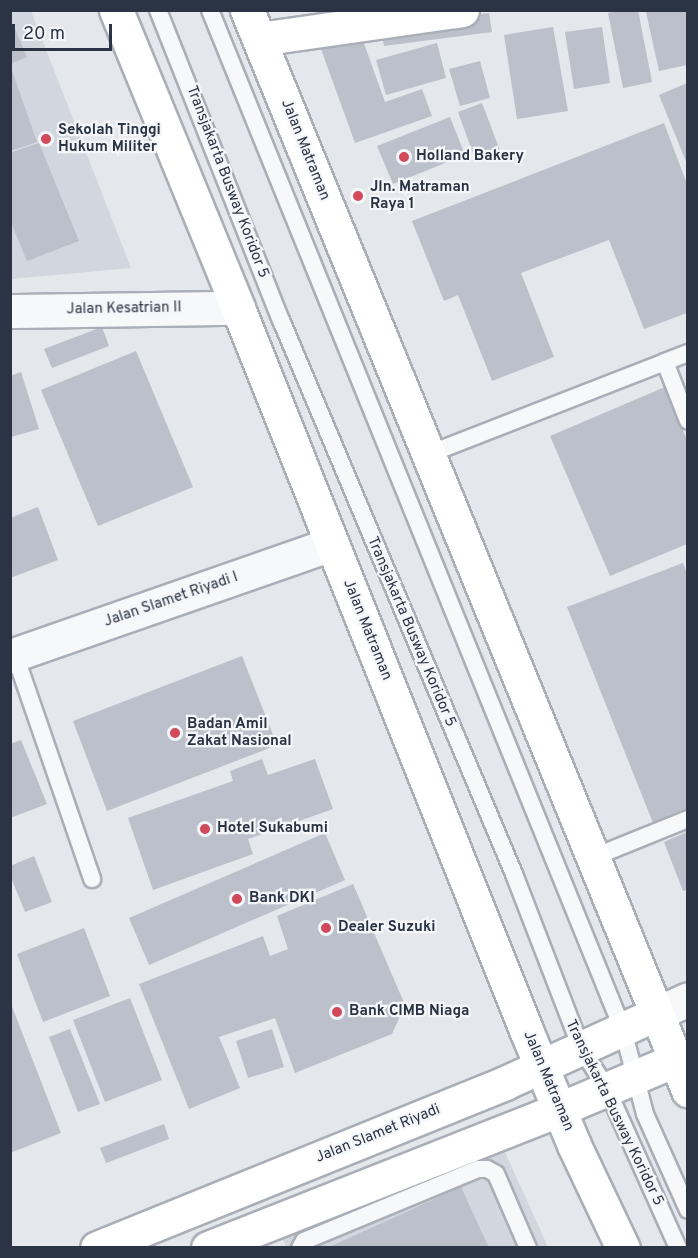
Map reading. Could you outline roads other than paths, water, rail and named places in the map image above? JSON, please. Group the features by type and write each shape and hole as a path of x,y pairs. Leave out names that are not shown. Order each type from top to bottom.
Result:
{"main road":[{"name":"Jalan Matraman","path":"116,10 238,308 541,1067 623,1248"},
{"path":"253,25 462,10"},
{"name":"Jalan Matraman","path":"253,25 594,857 687,1090"},
{"name":"Jalan Slamet Riyadi","path":"97,1248 541,1067 656,1014"},
{"path":"208,1248 560,1109 675,1060"}],"street":[{"name":"Jalan Kesatrian II","path":"10,311 238,308"},
{"name":"Jalan Slamet Riyadi I","path":"13,655 332,544"},
{"path":"656,1014 687,999"}],"lane":[{"name":"Transjakarta Busway Koridor 5","path":"158,10 281,320 513,874 581,1048 607,1089 678,1248"},
{"name":"Transjakarta Busway Koridor 5","path":"210,10 623,1030 645,1114 687,1210"},
{"path":"429,454 687,353"},
{"path":"665,362 687,421"},
{"path":"13,655 92,879"},
{"path":"594,857 687,819"},
{"path":"300,1248 304,1240 478,1168 487,1168 496,1174 528,1248"}],"place":[{"name":"Sekolah Tinggi Hukum Militer","path":"46,139"},
{"name":"Holland Bakery","path":"404,157"},
{"name":"Jln. Matraman Raya 1","path":"358,196"},
{"name":"Badan Amil Zakat Nasional","path":"175,733"},
{"name":"Hotel Sukabumi","path":"205,829"},
{"name":"Bank DKI","path":"237,899"},
{"name":"Dealer Suzuki","path":"326,928"},
{"name":"Bank CIMB Niaga","path":"337,1012"}]}
